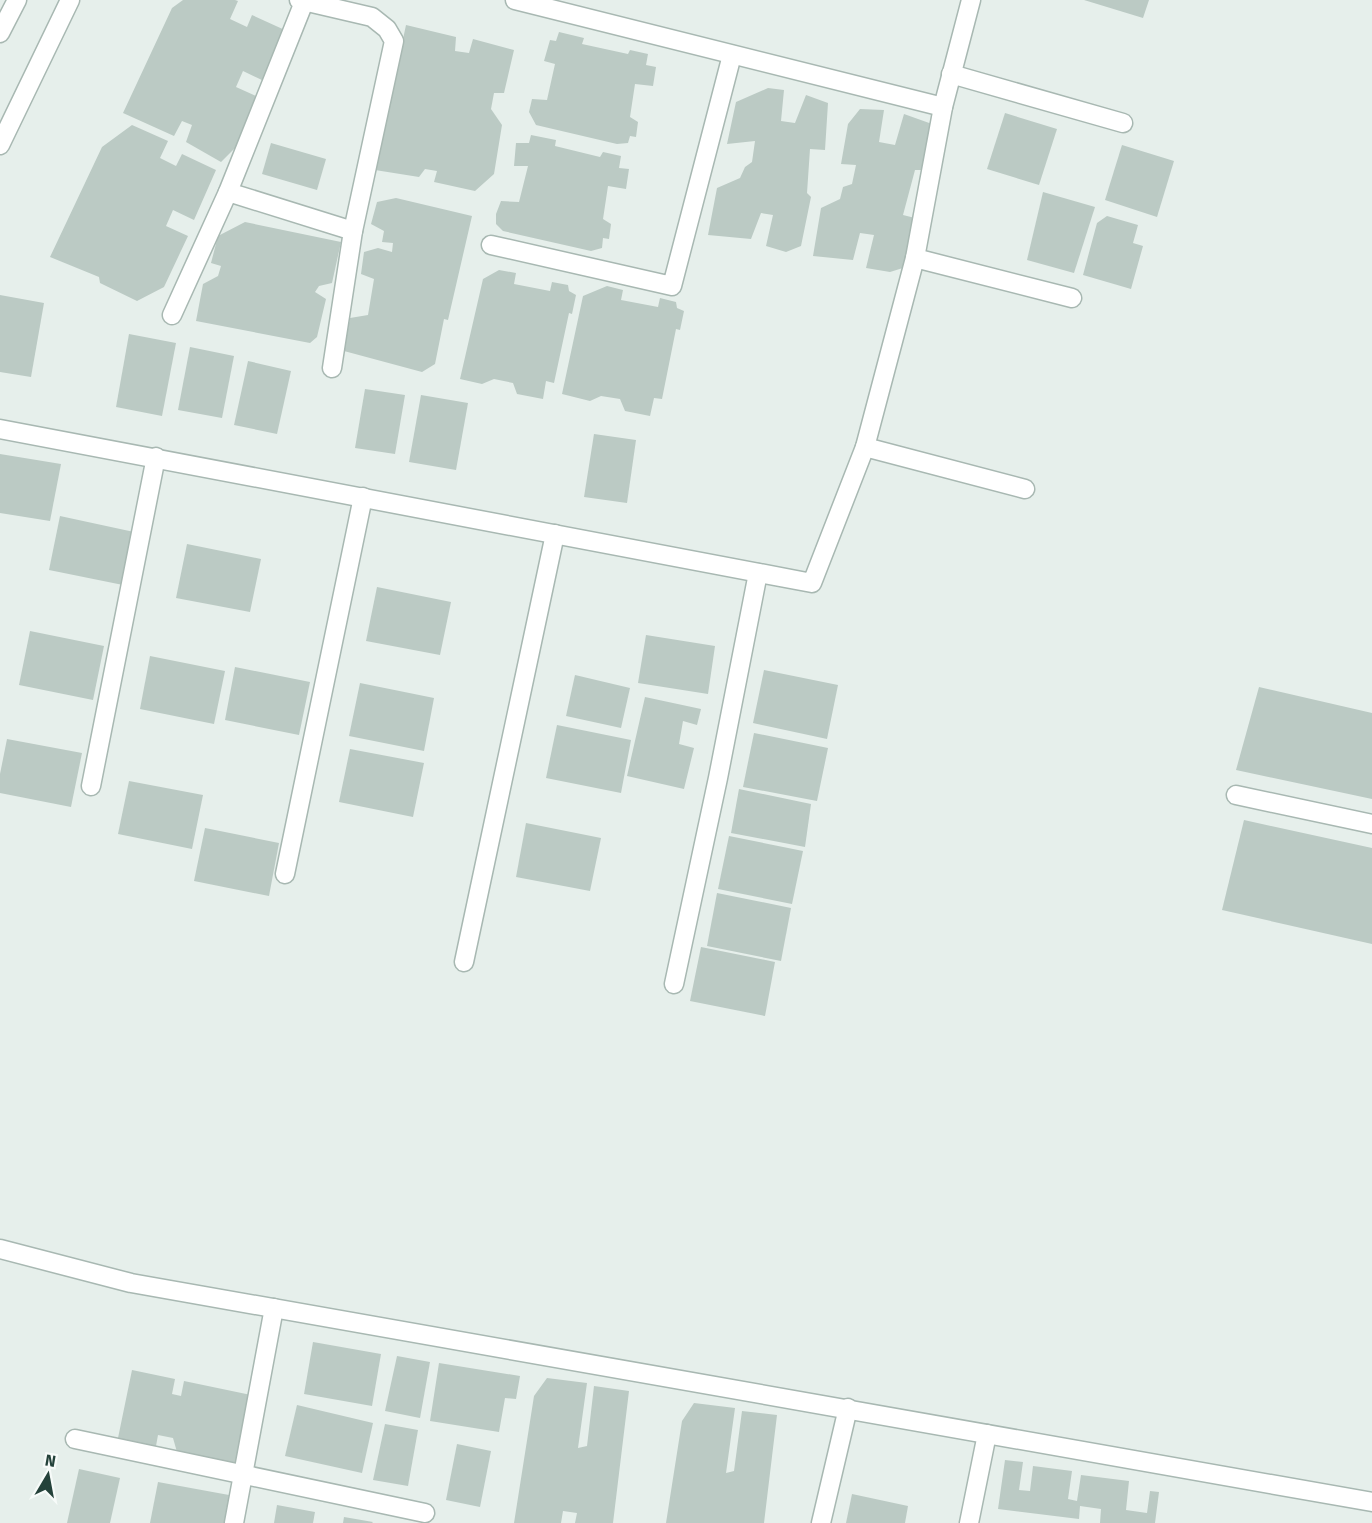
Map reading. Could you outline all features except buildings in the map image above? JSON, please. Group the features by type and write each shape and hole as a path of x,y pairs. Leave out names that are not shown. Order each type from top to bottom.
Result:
{"street":[{"path":"0,33 17,0"},
{"path":"0,145 70,0"},
{"path":"515,0 943,107"},
{"path":"0,429 812,583 865,447 915,258 943,107 971,0"},
{"path":"172,315 228,192 302,1 372,17 387,29 394,41 353,231 332,368"},
{"path":"491,245 672,286 732,55"},
{"path":"951,74 1123,123"},
{"path":"228,192 353,231"},
{"path":"915,258 1072,298"},
{"path":"865,447 1025,489"},
{"path":"91,786 156,457"},
{"path":"285,874 363,497"},
{"path":"464,962 555,534"},
{"path":"674,984 718,778 758,573"},
{"path":"1236,795 1372,824"},
{"path":"0,1249 131,1283 1372,1502"},
{"path":"234,1523 274,1308"},
{"path":"821,1523 848,1408"},
{"path":"969,1523 987,1434"},
{"path":"75,1439 425,1513"}]}
